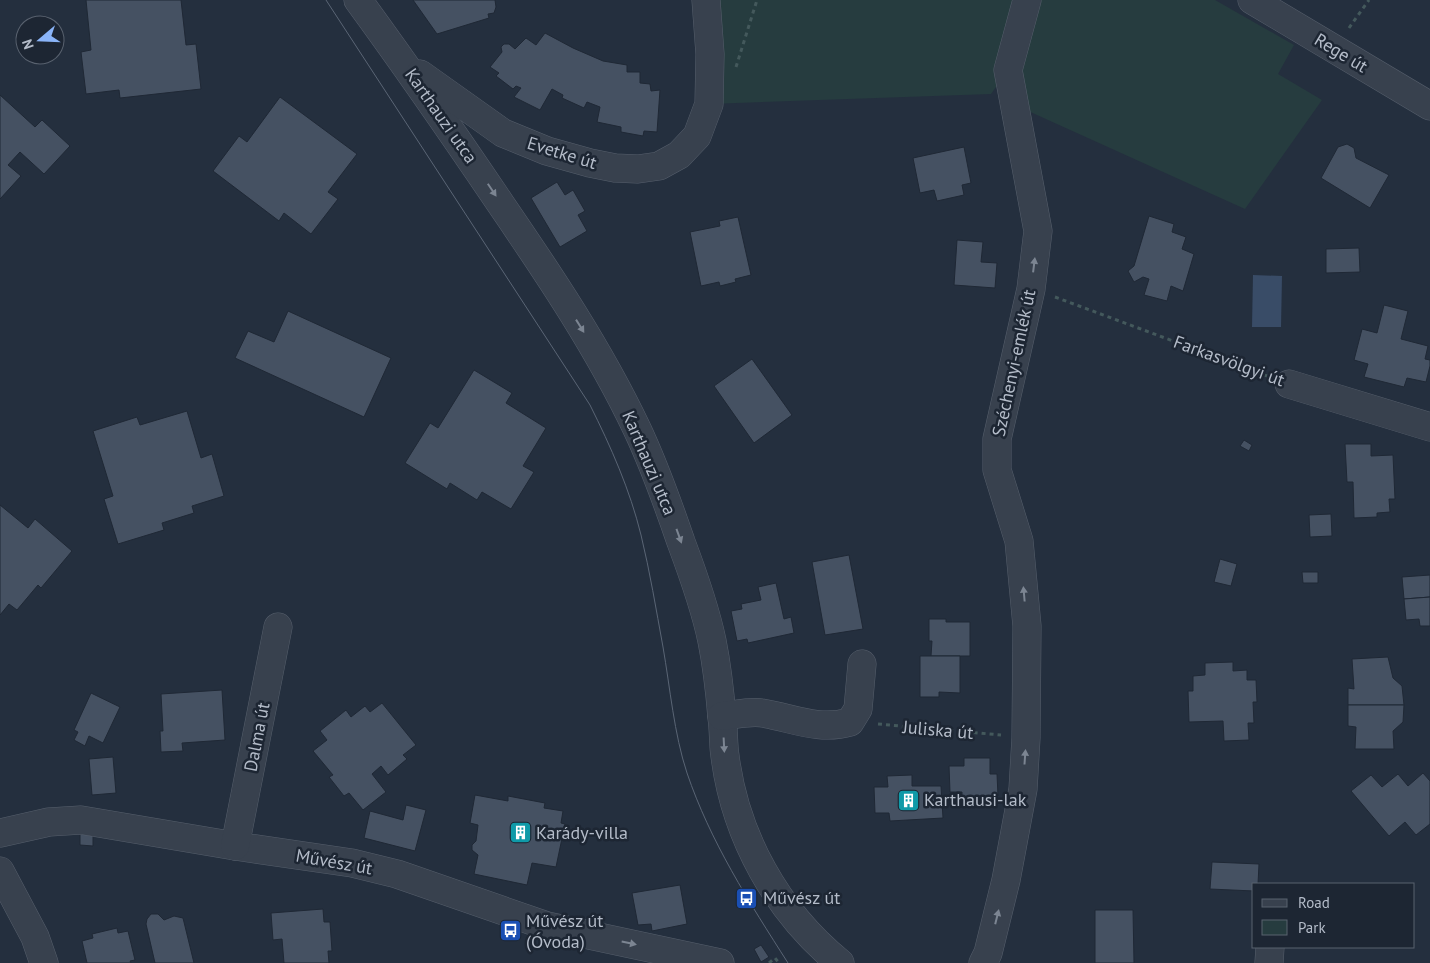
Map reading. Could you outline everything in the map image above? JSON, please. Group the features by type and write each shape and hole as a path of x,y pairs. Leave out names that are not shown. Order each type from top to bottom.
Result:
{"street":[{"name":"Karthauzi utca","path":"358,0 404,63 527,242 607,370 634,422 665,498 705,613 712,643 722,716 724,754 738,816 750,846 768,880 812,938 840,963"},
{"name":"Evetke út","path":"404,63 503,133 547,150 590,163 615,168 659,166 679,155 697,136 709,104 710,54 706,0"},
{"name":"Széchenyi-emlék út","path":"983,963 988,953 1006,880 1023,789 1026,738 1027,626 1019,541 997,470 997,440 1031,288 1038,232 1008,70 1027,0"},
{"name":"Rege út","path":"1252,0 1430,106"},
{"name":"Farkasvölgyi út","path":"1289,384 1430,427"},
{"name":"Dalma út","path":"236,846 278,627"},
{"path":"722,716 760,712 802,723 837,726 850,722 858,709 862,664"},
{"name":"Művész út","path":"0,834 49,822 81,820 352,863 398,874 547,926 720,963"},
{"path":"0,871 35,937 44,963"},
{"path":"1269,963 1270,948"}],"path":[{"path":"736,68 757,0"},
{"path":"1335,48 1369,0"},
{"name":"Farkasvölgyi út","path":"1031,288 1289,384"},
{"name":"Juliska út","path":"850,722 1026,738"},
{"path":"769,963 775,958 778,963"}],"green space":[{"path":"706,0 1027,0 1008,70 991,94 709,104"},
{"path":"1038,0 1215,0 1294,45 1278,74 1322,100 1245,209 1026,110 1019,70"}],"water":[{"path":"1253,275 1282,276 1281,327 1252,327"}],"building":[{"path":"86,0 181,0 186,45 196,44 201,89 120,98 119,90 86,94 81,52 91,50"},
{"path":"413,0 495,0 496,7 494,13 488,14 489,18 437,34"},
{"path":"545,33 603,61 627,65 627,72 640,72 640,83 650,84 651,91 660,90 657,132 644,131 643,136 621,132 621,127 597,122 600,107 587,102 584,108 562,98 563,95 552,89 540,110 514,97 521,88 516,86 513,89 496,76 499,73 490,67 502,52 501,47 504,44 509,44 515,49 526,38 536,45"},
{"path":"0,95 35,127 42,120 70,146 44,174 20,152 8,165 21,176 0,199"},
{"path":"280,97 357,154 328,192 338,199 311,234 284,213 279,221 213,171 239,136 247,142"},
{"path":"1347,144 1354,148 1356,158 1389,175 1370,208 1321,178 1338,147"},
{"path":"964,147 971,183 962,185 964,195 937,201 934,190 920,193 913,158"},
{"path":"557,182 565,195 573,190 585,211 578,215 587,231 560,247 531,198"},
{"path":"1149,216 1174,224 1172,232 1186,237 1182,249 1194,254 1183,291 1171,286 1167,301 1144,295 1149,279 1143,277 1134,282 1128,271 1134,266"},
{"path":"738,217 751,275 735,279 736,282 720,286 719,282 701,286 690,232 720,226 719,221"},
{"path":"957,240 983,242 981,262 997,263 995,288 954,285"},
{"path":"1359,248 1360,272 1326,273 1326,249"},
{"path":"1384,305 1408,311 1401,339 1428,346 1425,359 1430,360 1430,366 1426,382 1407,378 1404,387 1364,377 1368,364 1354,360 1362,329 1377,333"},
{"path":"288,311 391,358 364,417 235,358 248,331 274,342"},
{"path":"752,359 792,415 754,443 714,386"},
{"path":"474,370 512,393 506,403 546,428 523,466 534,472 511,509 482,492 477,500 450,483 447,489 405,463 430,423 438,428"},
{"path":"187,411 201,458 212,454 224,496 192,506 194,513 162,523 164,530 118,544 104,499 113,496 93,431 137,417 140,425"},
{"path":"1244,440 1252,445 1249,451 1240,446"},
{"path":"1345,444 1371,444 1371,456 1393,455 1395,499 1389,499 1390,512 1377,513 1377,517 1354,518 1353,482 1347,482"},
{"path":"0,505 28,528 35,519 72,551 41,588 38,585 17,610 9,604 0,615"},
{"path":"1331,514 1332,536 1310,537 1309,515"},
{"path":"849,555 863,629 825,635 812,562"},
{"path":"1220,559 1237,564 1231,586 1214,582"},
{"path":"1302,572 1318,572 1318,583 1303,583"},
{"path":"1430,575 1430,597 1404,599 1402,577"},
{"path":"776,583 784,619 791,617 794,633 748,643 747,639 737,641 731,611 742,609 741,604 761,600 758,587"},
{"path":"1430,597 1430,626 1420,626 1419,619 1406,620 1404,599"},
{"path":"929,619 946,619 946,622 970,622 970,656 931,656 932,641 929,641"},
{"path":"920,656 960,656 960,693 939,692 939,697 920,697"},
{"path":"1388,657 1393,678 1402,686 1404,705 1348,705 1348,688 1354,689 1352,659"},
{"path":"1233,662 1233,671 1247,670 1247,680 1256,680 1257,702 1253,702 1254,723 1248,723 1249,740 1224,741 1223,721 1189,722 1188,691 1193,691 1193,676 1205,675 1205,663"},
{"path":"222,690 225,740 182,743 183,751 161,752 160,731 163,731 161,694"},
{"path":"91,693 120,707 103,743 89,736 85,746 74,740 78,732 74,730"},
{"path":"382,703 416,745 403,755 407,759 388,775 381,766 372,774 386,792 363,810 349,793 344,796 329,777 333,775 313,751 327,740 320,731 346,710 351,717 365,706 370,712"},
{"path":"1348,705 1404,705 1403,722 1393,731 1394,749 1355,749 1356,727 1348,726"},
{"path":"113,757 116,793 92,795 89,759"},
{"path":"964,758 990,758 990,774 997,774 998,796 962,797 962,792 950,792 949,766 964,766"},
{"path":"1423,773 1430,781 1430,824 1416,835 1405,822 1389,836 1351,791 1371,775 1382,787 1398,774 1408,786"},
{"name":"Karthausi-lak","path":"912,775 912,786 941,786 943,818 890,821 889,813 875,813 874,787 888,787 887,776"},
{"name":"Karády-villa","path":"475,795 508,801 508,796 545,803 544,808 563,811 561,823 565,824 556,867 532,863 527,885 474,874 478,855 472,850 472,845 476,841 478,825 470,823"},
{"path":"406,805 426,810 415,851 364,838 370,811 403,820"},
{"path":"80,834 93,834 93,846 80,845"},
{"path":"1212,862 1259,864 1258,883 1252,883 1252,891 1210,889"},
{"path":"680,885 687,924 652,931 651,924 638,925 632,893"},
{"path":"323,909 324,922 330,922 332,951 328,951 329,963 284,963 282,939 273,940 271,913"},
{"path":"1095,910 1133,910 1134,963 1095,963"},
{"path":"151,914 158,914 164,920 174,916 183,918 194,963 155,963 146,924"},
{"path":"117,928 118,933 128,931 135,960 130,961 131,963 87,963 82,941 93,938 92,934"},
{"path":"761,945 769,957 761,962 754,949"}],"tram line":[{"path":"326,0 590,405 598,421 626,485 637,518 650,577 676,727 687,773 707,823 731,871 788,963"}],"place":[{"name":"Karthausi-lak","path":"908,800"},
{"name":"Karády-villa","path":"520,833"},
{"name":"Művész út","path":"747,898"},
{"name":"Művész út (Óvoda)","path":"510,931"}]}
